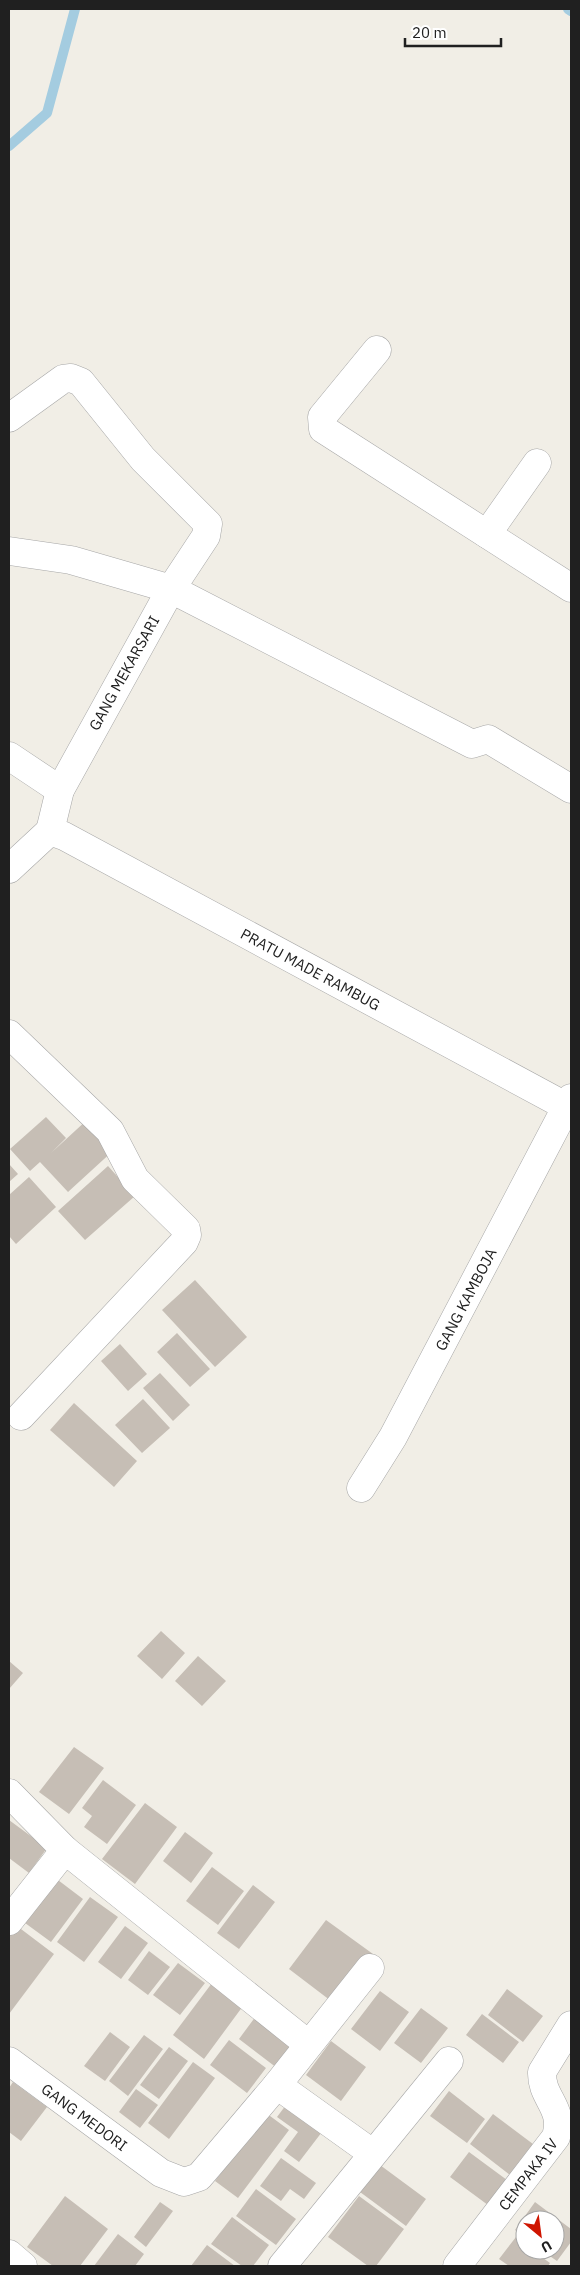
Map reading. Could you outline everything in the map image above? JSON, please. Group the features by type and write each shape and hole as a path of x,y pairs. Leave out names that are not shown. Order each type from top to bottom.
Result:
{"street":[{"path":"376,350 322,417 323,428 571,588"},
{"name":"GANG MEKARSARI","path":"9,418 63,379 71,378 81,382 142,459 206,520 208,529 206,536 171,589 60,790 50,831"},
{"path":"487,534 537,463"},
{"path":"9,551 71,560 171,589 472,744 488,739 571,789"},
{"path":"9,756 60,790"},
{"path":"9,869 50,831"},
{"name":"PRATU MADE RAMBUG","path":"50,831 64,836 570,1104"},
{"path":"9,1034 110,1131 135,1180 186,1229 187,1235 184,1242 21,1416"},
{"name":"GANG KAMBOJA","path":"360,1488 393,1437 570,1104"},
{"path":"9,1792 65,1850 308,2044"},
{"path":"9,1921 65,1850"},
{"name":"GANG MEDORI","path":"9,2061 161,2173 184,2182 199,2177 277,2086 308,2044 370,1968"},
{"name":"CEMPAKA IV","path":"456,2266 556,2137 560,2123 542,2080 542,2072 571,2025"},
{"path":"282,2266 449,2060"},
{"path":"277,2086 372,2154"},
{"path":"9,2254 23,2266"}],"building":[{"path":"46,1117 66,1138 51,1153 88,1119 115,1149 68,1192 40,1162 30,1171 10,1149"},
{"path":"9,1164 18,1174 9,1182"},
{"path":"108,1166 135,1196 85,1240 58,1211"},
{"path":"29,1177 56,1207 16,1244 9,1236 9,1195"},
{"path":"195,1280 247,1337 215,1367 162,1310"},
{"path":"177,1333 210,1369 190,1387 157,1352"},
{"path":"120,1344 147,1374 128,1391 101,1361"},
{"path":"160,1373 190,1405 173,1421 143,1388"},
{"path":"143,1399 170,1428 142,1453 115,1425"},
{"path":"74,1403 137,1461 114,1487 50,1430"},
{"path":"161,1631 185,1653 162,1679 137,1656"},
{"path":"198,1656 226,1681 202,1706 175,1681"},
{"path":"9,1661 23,1673 9,1689"},
{"path":"74,1747 104,1768 69,1814 39,1792"},
{"path":"103,1780 136,1805 107,1844 84,1827 92,1816 82,1808"},
{"path":"145,1803 177,1827 135,1884 102,1859"},
{"path":"9,1820 47,1848 29,1873 9,1858"},
{"path":"185,1832 213,1853 191,1883 163,1861"},
{"path":"212,1867 244,1891 218,1925 186,1901"},
{"path":"54,1877 83,1899 51,1942 21,1920"},
{"path":"253,1885 275,1902 239,1949 217,1933"},
{"path":"90,1897 118,1917 84,1962 57,1942"},
{"path":"326,1920 373,1954 335,2004 289,1969"},
{"path":"17,1926 54,1954 9,2014 9,1937"},
{"path":"125,1926 148,1943 121,1979 98,1962"},
{"path":"149,1951 170,1967 148,1995 128,1980"},
{"path":"178,1963 205,1983 180,2015 153,1995"},
{"path":"212,1983 243,2006 204,2059 173,2035"},
{"path":"507,1989 543,2016 523,2042 488,2015"},
{"path":"380,1991 409,2012 380,2051 351,2029"},
{"path":"421,2008 448,2028 421,2063 394,2043"},
{"path":"482,2014 519,2042 503,2063 466,2035"},
{"path":"256,2016 295,2044 277,2068 239,2039"},
{"path":"110,2032 130,2047 105,2081 84,2066"},
{"path":"144,2035 163,2049 128,2096 109,2081"},
{"path":"229,2040 266,2068 247,2093 210,2065"},
{"path":"331,2041 366,2067 341,2101 306,2075"},
{"path":"169,2047 188,2061 159,2099 140,2085"},
{"path":"193,2062 215,2078 169,2139 148,2123"},
{"path":"13,2082 47,2107 21,2141 9,2132 9,2088"},
{"path":"136,2089 158,2105 140,2128 119,2112"},
{"path":"449,2091 485,2119 467,2143 430,2116"},
{"path":"289,2101 325,2128 299,2162 284,2151 298,2132 277,2117"},
{"path":"266,2113 289,2130 238,2198 215,2181"},
{"path":"493,2114 537,2147 514,2178 470,2144"},
{"path":"469,2152 511,2183 492,2208 450,2177"},
{"path":"281,2158 316,2183 304,2199 290,2189 281,2201 260,2186"},
{"path":"380,2165 426,2199 406,2226 360,2192"},
{"path":"256,2189 296,2219 276,2245 236,2216"},
{"path":"65,2196 108,2229 80,2266 53,2266 27,2247"},
{"path":"359,2196 404,2229 376,2266 368,2266 328,2237"},
{"path":"160,2202 173,2211 146,2247 134,2237"},
{"path":"535,2202 546,2210 529,2210"},
{"path":"232,2217 269,2245 253,2266 242,2266 211,2244"},
{"path":"565,2224 571,2229 571,2242 565,2250"},
{"path":"118,2234 144,2254 135,2266 94,2266"},
{"path":"515,2238 515,2260 546,2260 550,2263 548,2266 509,2266 499,2259"},
{"path":"207,2245 235,2266 191,2266"}],"waterway":[{"path":"9,146 47,113 75,9"}]}
